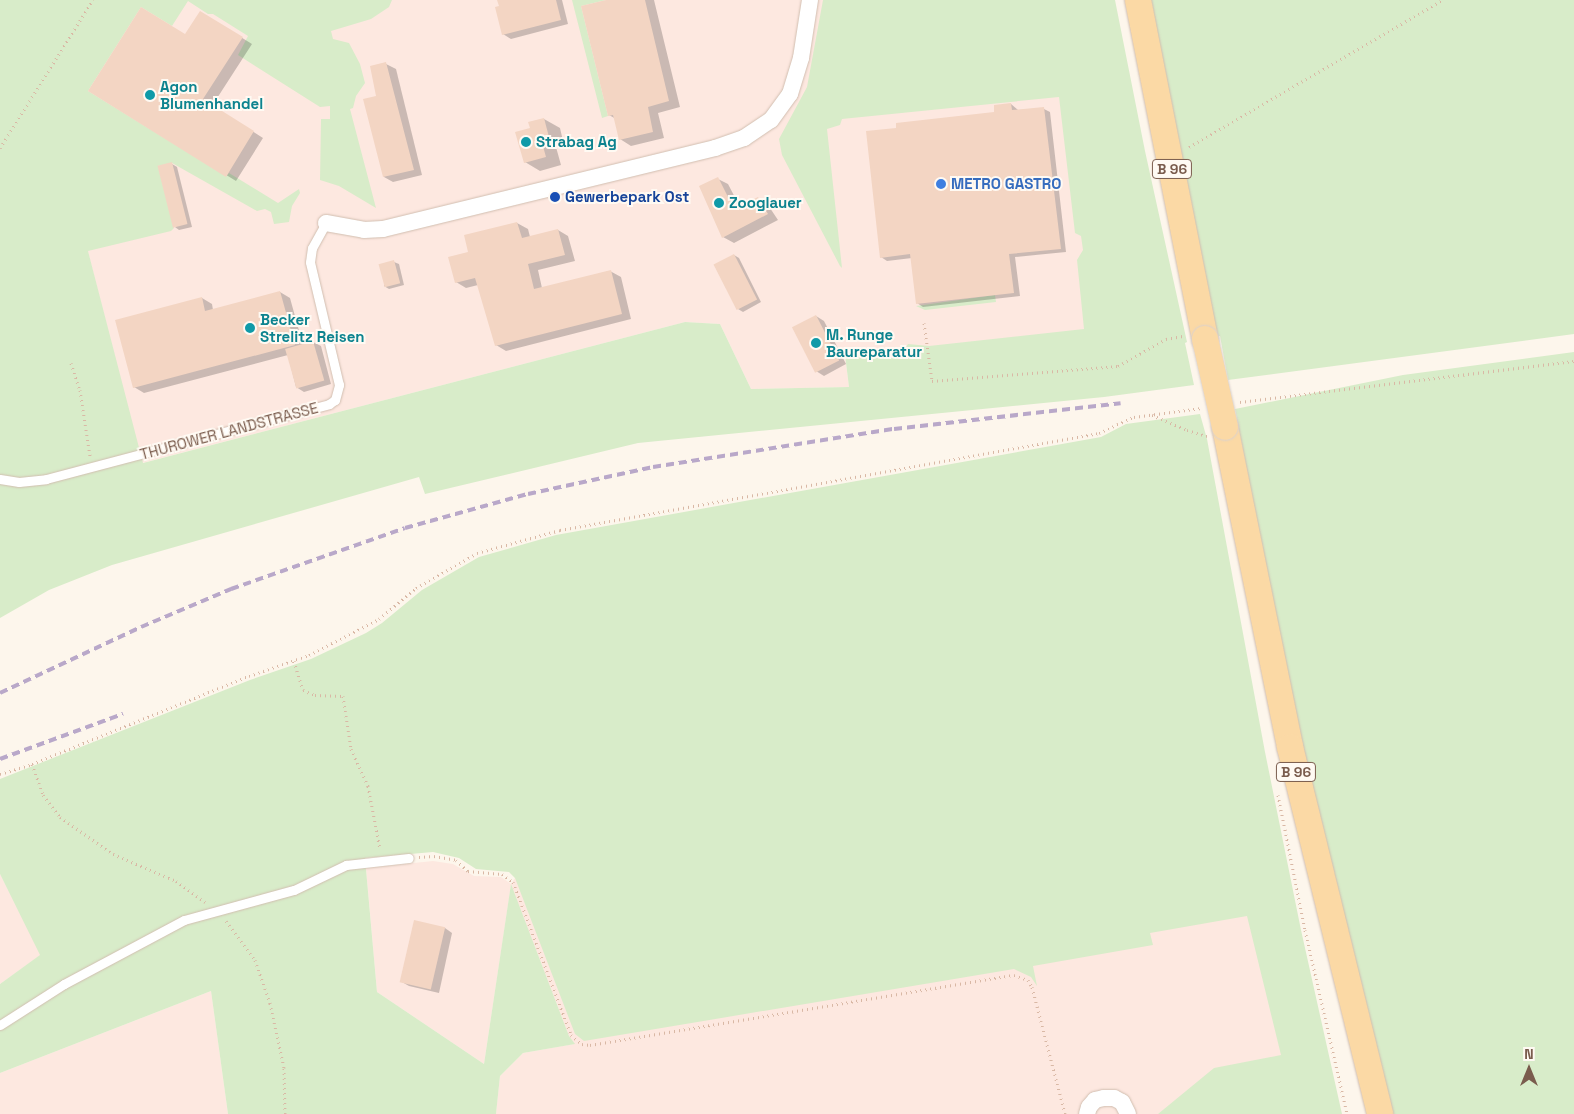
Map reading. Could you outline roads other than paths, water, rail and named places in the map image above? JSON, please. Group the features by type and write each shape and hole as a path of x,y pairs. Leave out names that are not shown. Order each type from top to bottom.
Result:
{"main road":[{"name":"B 96","path":"1138,0 1170,158 1197,337 1217,432 1290,747 1380,1114"}],"street":[{"path":"326,223 364,230 383,229 715,148 744,138 771,120 790,94 801,58 810,0"},
{"path":"1088,1114 1089,1107 1095,1100 1114,1098 1122,1102 1128,1114"}],"lane":[{"name":"THUROWER LANDSTRASSE","path":"0,479 19,482 46,479 329,404 335,400 339,393 340,385 310,262 312,248 326,223"},
{"path":"0,1025 64,984 175,924 294,890 346,865 409,858"}],"railway":[{"path":"0,693 141,627 231,589 405,528 528,494 653,467 894,429 1121,403"},
{"path":"0,759 123,714"}],"place":[{"name":"Agon Blumenhandel","path":"150,95"},
{"name":"Strabag Ag","path":"526,142"},
{"name":"METRO GASTRO","path":"941,184"},
{"name":"Gewerbepark Ost","path":"555,197"},
{"name":"Zooglauer","path":"719,203"},
{"name":"Becker Strelitz Reisen","path":"250,328"},
{"name":"M. Runge Baureparatur","path":"816,343"}]}
